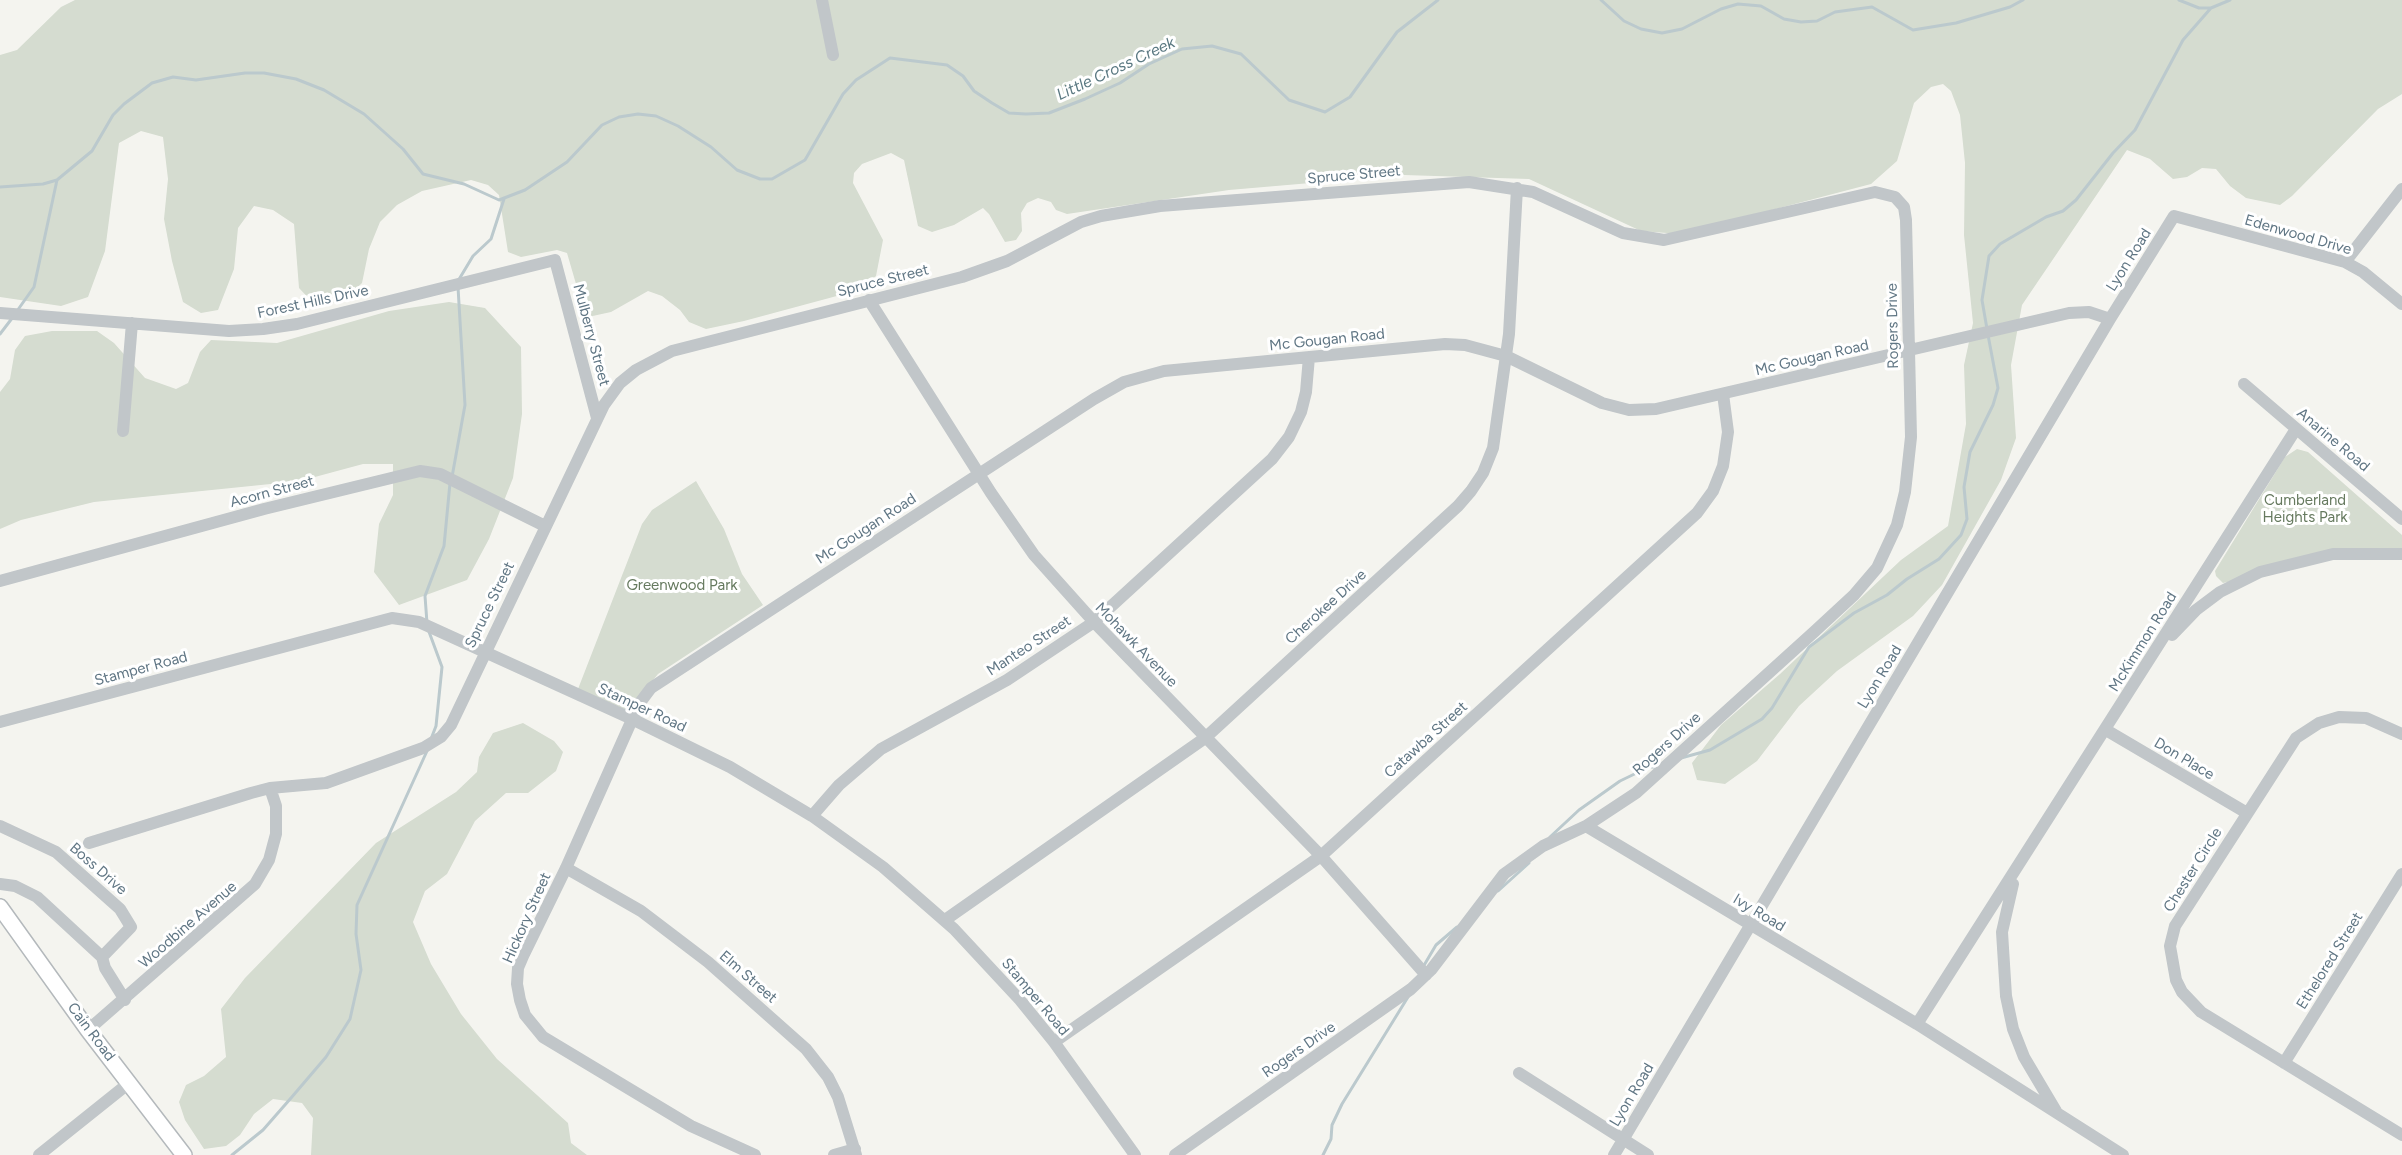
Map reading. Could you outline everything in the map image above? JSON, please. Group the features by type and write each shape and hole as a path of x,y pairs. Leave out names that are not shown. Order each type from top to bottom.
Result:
{"main road":[{"name":"Cain Road","path":"0,907 88,1030 184,1155"}],"street":[{"path":"822,0 832,55"},
{"name":"Spruce Street","path":"89,843 270,788 326,783 429,745 450,725 597,418 620,383 659,356 988,268 1081,222 1160,206 1469,182 1517,188 1552,199 1623,233 1650,240 1677,238 1875,192 1888,194 1900,202"},
{"name":"Cherokee Drive","path":"945,920 1205,738 1458,506 1471,491 1483,473 1493,448 1506,356 1517,188"},
{"path":"2346,262 2402,189"},
{"name":"Rogers Drive","path":"1175,1155 1400,997 1426,975 1504,874 1543,846 1586,826 1636,793 1854,595 1877,568 1897,525 1908,473 1911,437 1906,220 1900,202"},
{"name":"Edenwood Drive","path":"2174,216 2346,262 2363,272 2402,304"},
{"name":"Lyon Road","path":"1614,1155 2110,319 2174,216"},
{"name":"Forest Hills Drive","path":"0,313 229,331 263,329 297,324 555,260"},
{"name":"Mulberry Street","path":"555,260 597,418"},
{"name":"Mohawk Avenue","path":"869,300 1034,555 1094,622 1321,856 1426,975"},
{"name":"Mc Gougan Road","path":"632,719 642,698 661,678 1103,393 1144,375 1445,344 1465,345 1506,356 1602,403 1629,410 1656,409 2069,313 2089,312 2110,319"},
{"path":"123,431 132,323"},
{"name":"Manteo Street","path":"812,816 839,784 881,749 1007,680 1094,622 1281,448 1301,412 1306,393 1309,357"},
{"name":"Anarine Road","path":"2244,384 2402,519"},
{"name":"Catawba Street","path":"1054,1042 1321,856 1706,503 1719,479 1726,452 1728,432 1723,394"},
{"name":"McKimmon Road","path":"2123,1155 1917,1024 2017,871 2225,538 2296,429"},
{"name":"Acorn Street","path":"0,581 420,471 440,474 545,526"},
{"path":"2157,650 2206,602 2235,583 2260,572 2306,558 2333,554 2402,554"},
{"name":"Stamper Road","path":"0,722 392,618 419,622 632,719 729,767 812,816 884,867 945,920 994,971 1054,1042 1135,1155"},
{"name":"Chester Circle","path":"2402,734 2366,718 2339,717 2319,723 2307,730 2287,749 2175,926 2170,946 2172,967 2182,992 2201,1012 2402,1135"},
{"name":"Hickory Street","path":"632,719 566,868 518,968 517,984 525,1015 543,1037 639,1096 691,1126 754,1155"},
{"name":"Don Place","path":"2106,730 2247,813"},
{"name":"Woodbine Avenue","path":"88,1030 255,884 269,860 276,834 276,806 270,788"},
{"name":"Boss Drive","path":"0,826 56,852 120,909 131,927 102,957"},
{"name":"Ivy Road","path":"1586,826 1917,1024"},
{"name":"Elm Street","path":"566,868 641,911 708,963 800,1043 828,1077 848,1122 856,1152"},
{"name":"McKimmon Road","path":"2017,871 2002,932 2006,996 2013,1029 2024,1057 2059,1115"},
{"name":"Ethelored Street","path":"2284,1063 2402,874"},
{"path":"0,884 15,886 37,897 102,957 105,968 125,1000"},
{"path":"1519,1073 1648,1155"},
{"path":"39,1155 129,1083"},
{"path":"834,1155 856,1152"}],"green space":[{"path":"75,0 2402,0 2402,94 2378,109 2292,196 2280,205 2246,198 2230,186 2216,169 2202,168 2187,177 2173,179 2150,159 2127,150 2022,305 2011,365 2016,438 2001,480 1942,585 1913,616 1837,671 1799,706 1757,761 1725,784 1697,780 1692,763 1721,725 1780,674 1901,560 1948,526 1966,424 1964,365 1973,323 1964,235 1965,163 1960,115 1951,91 1943,84 1931,87 1914,103 1897,161 1871,184 1680,234 1641,231 1529,179 1404,175 1229,190 1067,214 1056,210 1051,202 1038,198 1027,203 1021,213 1022,231 1016,240 1005,242 983,208 954,225 932,232 918,226 904,160 891,153 862,164 854,173 853,183 883,240 876,276 859,290 744,321 706,329 689,322 680,310 662,296 648,291 611,312 588,317 583,308 567,253 557,250 521,257 508,252 499,195 488,185 471,180 422,191 397,205 380,222 369,249 362,283 343,301 316,306 299,288 294,224 273,210 254,206 238,228 234,269 218,310 201,313 183,302 172,261 164,219 168,179 163,137 141,131 119,143 105,251 88,297 61,306 0,297 0,55 17,50 61,7"},
{"path":"449,302 485,308 521,347 522,414 513,478 489,539 467,580 399,605 374,572 379,524 393,495 393,464 363,464 300,481 94,502 21,520 0,529 0,392 10,379 15,350 25,336 52,331 97,331 114,343 145,378 176,389 188,383 200,352 211,340 277,343 389,311"},
{"name":"Cumberland Heights Park","path":"2297,449 2308,452 2402,535 2402,553 2373,550 2223,583 2216,576 2215,571 2285,457"},
{"name":"Greenwood Park","path":"696,481 724,529 742,574 763,605 658,674 628,711 578,689 642,524 652,510"},
{"path":"523,723 554,741 563,752 556,771 528,793 506,793 475,821 447,874 425,891 413,922 431,964 461,1014 497,1059 568,1123 571,1143 587,1155 311,1155 313,1118 302,1103 273,1099 254,1114 240,1135 226,1146 204,1149 185,1120 179,1102 186,1085 204,1076 226,1057 221,1009 245,978 376,843 456,792 477,772 479,757 493,733"}],"waterway":[{"name":"Little Cross Creek","path":"0,187 43,184 57,180 92,151 113,115 124,104 152,83 173,77 196,80 245,73 264,73 296,79 324,90 364,114 403,149 423,174 464,184 499,200 525,190 567,162 602,125 619,117 638,114 656,116 678,126 711,147 737,170 760,179 772,179 805,160 843,94 856,80 890,58 947,65 963,76 974,91 992,103 1009,113 1026,114 1049,113 1085,99 1120,83 1149,64 1182,49 1212,46 1241,54 1289,100 1325,112 1350,97 1397,32 1438,0"},
{"name":"Little Cross Creek","path":"1601,0 1624,21 1641,29 1662,33 1682,29 1721,9 1738,4 1761,6 1784,19 1801,22 1817,21 1835,12 1872,7 1913,30 1956,23 2010,7 2023,0"},
{"name":"Little Cross Creek","path":"2179,0 2199,8 2211,8 2230,0"},
{"path":"1987,329 1982,300 1989,256 2000,244 2046,217 2063,211 2076,200 2113,153 2135,130 2183,40 2211,8"},
{"path":"17,311 34,287 57,180"},
{"path":"458,281 473,256 491,239 504,199"},
{"path":"452,477 465,405 458,287"},
{"path":"0,334 13,317"},
{"path":"1681,758 1710,750 1762,719 1772,708 1809,647 1854,613 1887,595 1939,559 1961,535 1967,519 1964,487 1970,452 1993,405 1998,388 1988,335"},
{"path":"427,623 425,596 444,546 450,483"},
{"path":"428,629 442,667 436,726 431,739"},
{"path":"232,1155 263,1130 291,1098 326,1057 350,1019 361,970 356,934 357,905 427,751"},
{"path":"1550,837 1579,810 1620,781 1649,767 1658,767"},
{"path":"1498,891 1529,863"},
{"path":"1423,967 1436,945 1457,927"},
{"path":"1323,1155 1331,1139 1332,1125 1342,1104 1408,997"}]}
